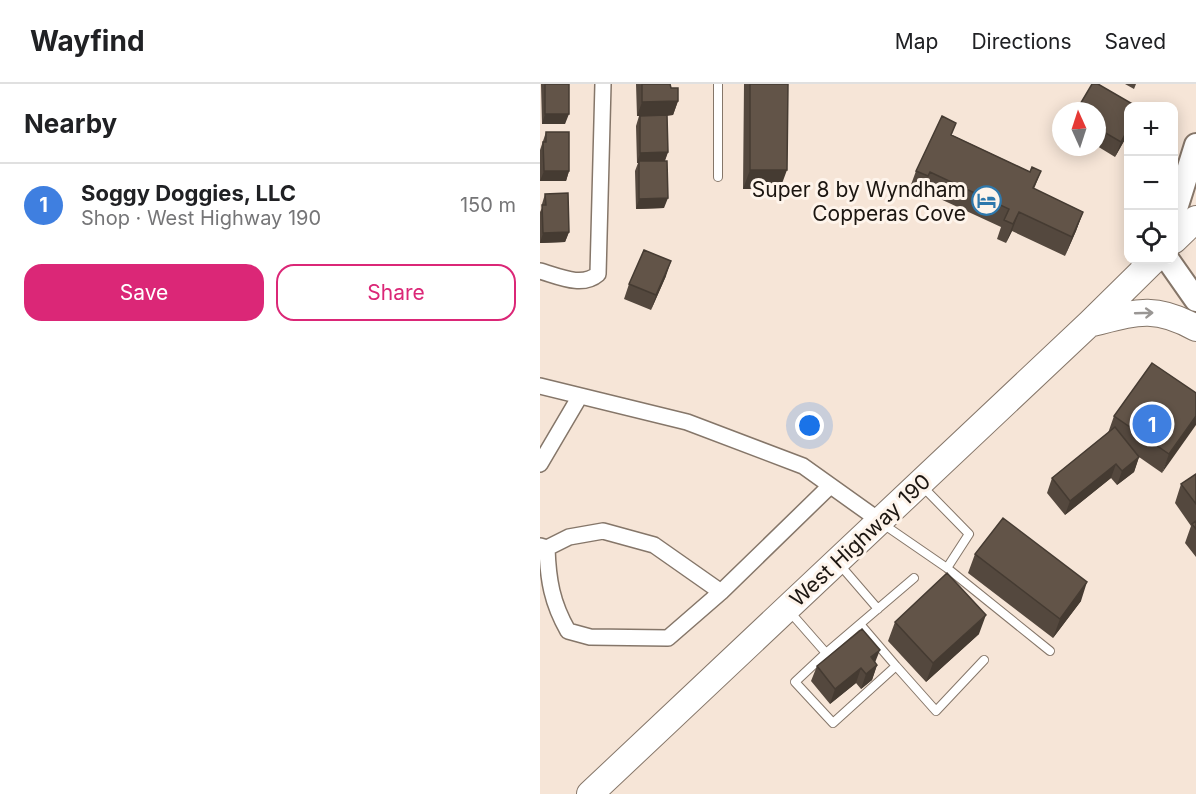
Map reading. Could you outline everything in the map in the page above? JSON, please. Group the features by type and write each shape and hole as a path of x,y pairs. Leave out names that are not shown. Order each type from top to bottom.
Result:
{"main road":[{"path":"1178,235 1196,219"},
{"name":"West Highway 190","path":"590,794 880,522 1150,264"},
{"path":"1090,323 1146,312 1165,313 1196,328"}],"street":[{"path":"540,271 576,281 587,280 598,274 603,84"},
{"path":"1175,210 1196,145"},
{"path":"1171,264 1196,300"},
{"path":"540,386 687,422 803,466 880,522"},
{"path":"540,464 580,396"},
{"path":"722,592 654,545 603,531 569,537 543,547 557,613 568,632 590,637 668,638 722,592 830,486"}],"lane":[{"path":"718,84 718,177"},
{"path":"920,484 969,534 947,568"},
{"path":"880,522 947,568 1050,651"},
{"path":"837,562 878,609"},
{"path":"896,666 834,723 795,682 914,578"},
{"path":"787,609 826,653"},
{"path":"860,624 936,711 984,660"}],"building":[{"path":"545,84 569,84 569,114 545,114"},
{"path":"642,84 670,84 671,88 678,88 678,101 642,102"},
{"path":"750,84 788,84 787,170 750,170"},
{"path":"1092,84 1098,84 1129,102 1124,102 1124,136 1121,142 1106,133 1106,102 1081,102"},
{"path":"667,115 668,152 640,153 640,116"},
{"path":"942,116 956,123 951,135 1030,172 1032,167 1041,171 1033,188 1083,212 1072,237 1019,212 1013,224 1004,220 1009,209 930,172 928,176 916,171"},
{"path":"546,132 569,132 569,171 544,171 543,142 546,142"},
{"path":"639,161 667,161 668,198 639,199"},
{"path":"568,193 569,232 543,233 542,205 546,205 545,194"},
{"path":"644,250 671,261 656,295 629,284"},
{"path":"1152,363 1196,393 1196,416 1169,454 1114,416"},
{"path":"1115,427 1139,457 1122,471 1116,464 1070,501 1052,478"},
{"path":"1196,474 1196,504 1181,484"},
{"path":"1003,518 1087,582 1060,619 975,554"},
{"path":"947,573 986,615 933,663 895,622"},
{"path":"862,629 880,650 871,657 877,665 866,674 861,668 835,689 817,666"}],"place":[{"name":"Super 8 by Wyndham Copperas Cove","path":"987,201"},
{"name":"Soggy Doggies, LLC","path":"1152,424"}]}
